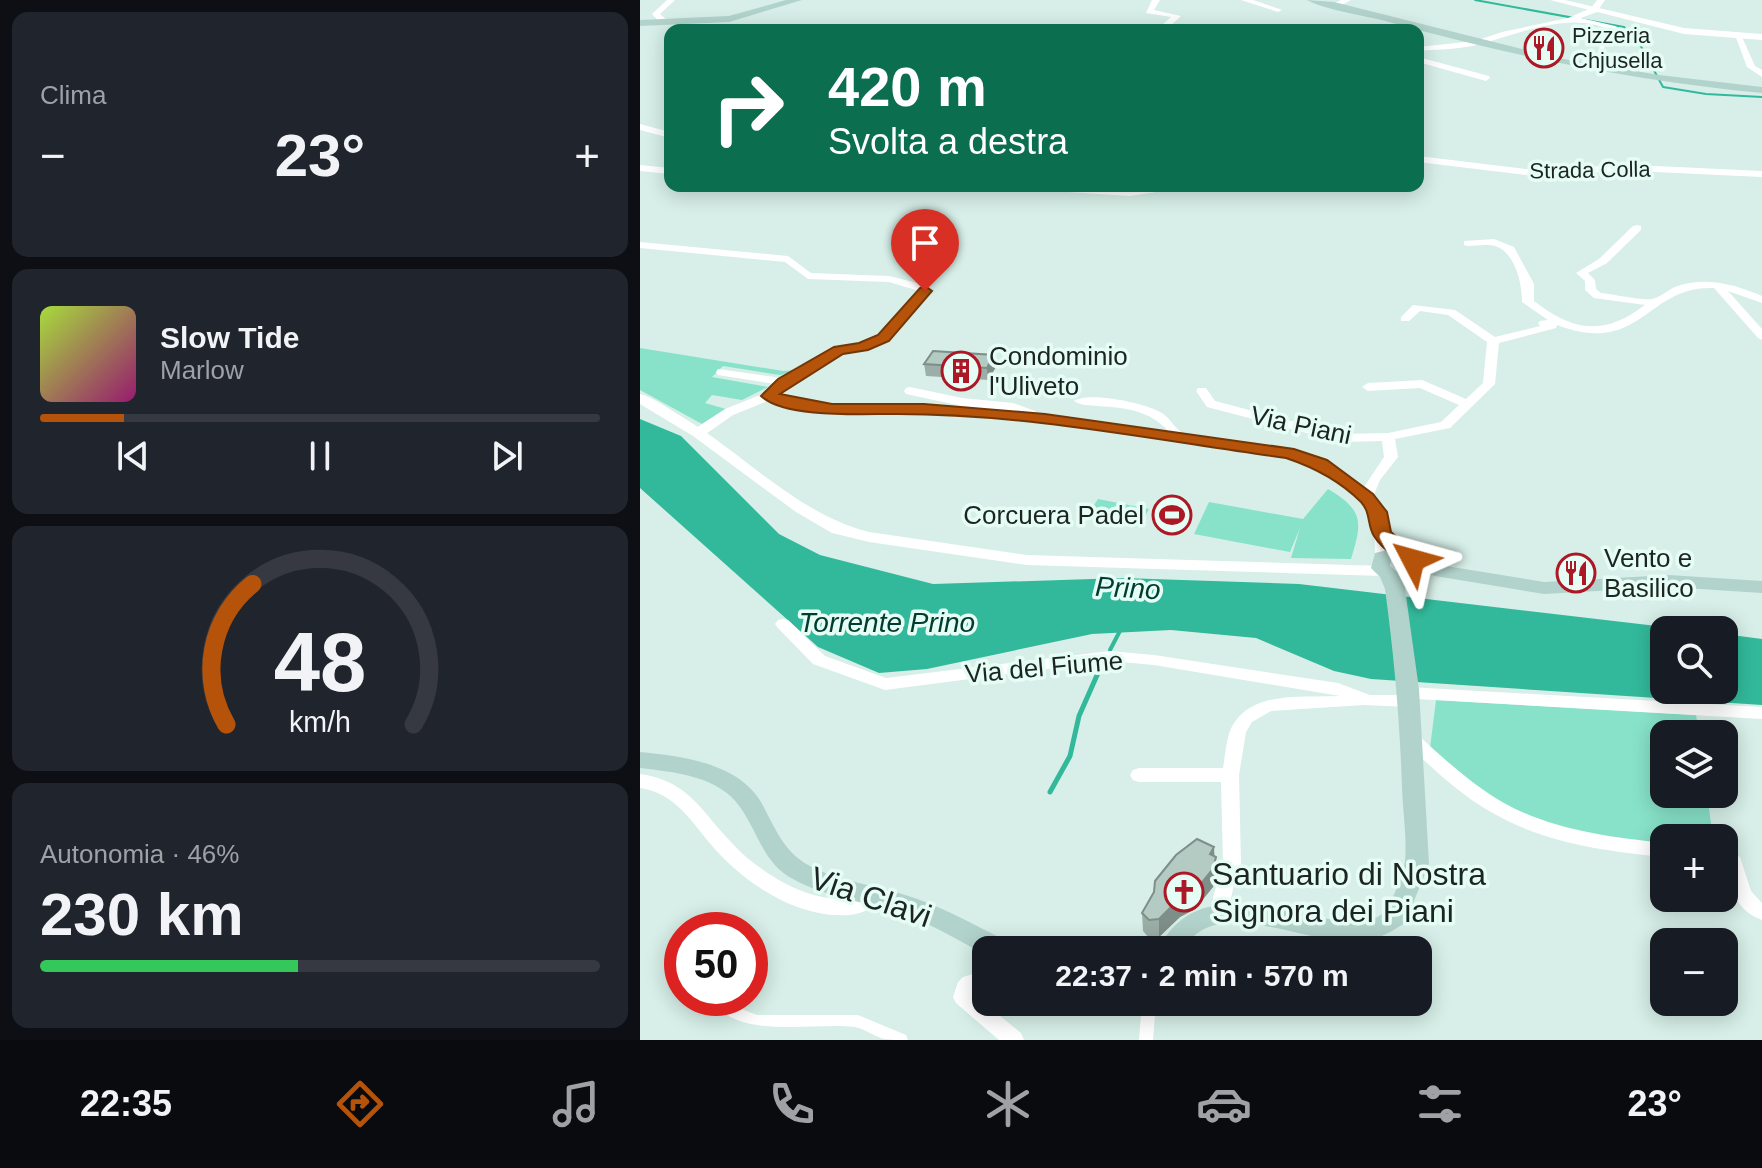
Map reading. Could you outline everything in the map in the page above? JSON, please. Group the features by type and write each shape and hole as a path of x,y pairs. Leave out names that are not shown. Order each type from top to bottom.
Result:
{"main road":[{"path":"640,23 729,19 797,0"},
{"path":"1312,0 1406,24"},
{"path":"1424,29 1476,43 1645,78 1762,90"},
{"path":"1180,936 1192,925 1225,913 1243,913 1348,931 1368,930 1396,916 1417,864 1409,694 1391,568 1435,570 1544,588 1669,581 1762,587"},
{"name":"Via Clavi","path":"640,760 695,770 728,784 746,798 782,860 817,881 917,909 972,936"}],"street":[{"path":"662,23 664,21 656,14 671,0"},
{"path":"1156,0 1149,11 1177,16 1168,24"},
{"path":"1245,0 1278,10"},
{"path":"1335,5 1347,0"},
{"path":"1554,0 1589,12 1699,34 1762,37"},
{"path":"1424,48 1476,43 1502,34 1572,19 1589,12 1601,0"},
{"path":"1572,19 1604,29 1601,30"},
{"path":"1572,19 1612,28 1623,35 1604,39 1598,60"},
{"path":"1738,37 1751,67 1762,74"},
{"path":"1424,61 1486,78"},
{"path":"640,127 664,133"},
{"name":"Strada Colla","path":"1424,160 1537,173 1634,168 1762,174"},
{"path":"640,168 664,170"},
{"path":"1114,192 1137,192"},
{"path":"1637,228 1603,261 1581,273 1590,280 1591,290 1598,296 1655,303"},
{"path":"1468,243 1494,242 1510,249 1528,284 1528,302 1581,329 1598,331 1620,326 1684,287 1709,284 1735,289 1762,300"},
{"path":"640,245 788,259 808,276 889,279 921,287 925,291 884,338 862,347 839,350 784,382 769,396 729,412 698,433"},
{"path":"1718,286 1762,336"},
{"path":"1405,319 1417,307 1451,312 1493,341 1552,326 1544,323"},
{"path":"1388,437 1445,425 1489,384 1493,341"},
{"path":"722,372 784,382"},
{"path":"1368,387 1422,384 1466,403"},
{"path":"910,391 962,402 1013,407 1045,419"},
{"name":"Via Piani","path":"1202,391 1211,404 1266,420 1341,438 1388,437 1391,457 1374,479 1366,498"},
{"path":"769,396 800,405 832,409 924,409 1045,419 1288,453 1321,464 1366,498 1378,512 1391,568"},
{"path":"640,398 698,433 802,509 838,529 869,537 1038,560 1391,568"},
{"path":"1080,401 1148,407 1170,423 1180,438"},
{"path":"1382,535 1391,568"},
{"name":"Via del Fiume","path":"783,624 819,660 885,684 1110,656 1338,689 1369,701"},
{"name":"Via del Fiume","path":"1225,913 1222,898 1229,872 1230,775 1238,732 1246,718 1257,710 1280,703 1369,701 1409,694 1762,713"},
{"path":"1411,738 1441,769 1491,807 1512,817 1541,830 1650,848"},
{"path":"1139,775 1230,775"},
{"path":"640,781 666,785 680,795 726,850 765,880 809,904 852,907 878,896"},
{"path":"1738,878 1749,906 1762,912"},
{"path":"972,981 967,985 963,997 972,1005"},
{"path":"743,1016 757,1021 858,1021 901,1040"},
{"path":"986,1016 1014,1040"},
{"path":"1146,1040 1148,1016"}],"shaded area":[{"path":"640,348 783,371 799,370 780,375 723,366 712,377 768,387 742,400 712,395 705,403 726,409 702,424 640,390"},
{"path":"1328,489 1348,503 1357,518 1357,535 1351,559 1291,558 1300,528 1290,552 1194,534 1209,502 1303,519"},
{"path":"1098,499 1149,509 1139,527 1087,516"},
{"path":"1436,700 1696,715 1697,720 1650,720 1650,808 1709,808 1711,824 1650,824 1650,846 1621,843 1513,815 1430,748"}],"water":[{"name":"Torrente Prino","path":"640,419 681,436 779,534 820,555 933,584 1123,578 1299,584 1650,625 1650,698 1371,679 1334,671 1256,638 1171,630 1092,634 927,669 879,673 818,647 640,488"},
{"name":"Torrente Prino","path":"1738,636 1762,639 1762,705 1738,703"}],"building":[{"path":"933,351 994,355 987,368 924,364"},
{"path":"1197,839 1214,847 1210,854 1216,857 1213,869 1195,891 1179,899 1159,919 1149,920 1142,913 1154,892 1155,881 1176,855"}],"waterway":[{"path":"1475,0 1624,27 1637,39 1663,87 1706,94 1762,97"},
{"path":"1110,650 1122,627"},
{"path":"1098,673 1103,663"},
{"path":"1050,792 1070,756 1079,716 1098,673"}],"place":[{"name":"Pizzeria Chjusella","path":"1544,48"},
{"name":"Condominio l'Uliveto","path":"961,371"},
{"name":"Corcuera Padel","path":"1172,515"},
{"name":"Vento e Basilico","path":"1576,573"},
{"name":"Santuario di Nostra Signora dei Piani","path":"1184,892"}],"route":[{"path":"925,291 884,338 862,347 839,350 776,387 769,396 800,405 832,409 924,409 1045,419 1288,453 1321,464 1366,498 1378,512 1382,535 1413,560"}],"water label":[{"name":"Prino","path":"1128,588"}]}
